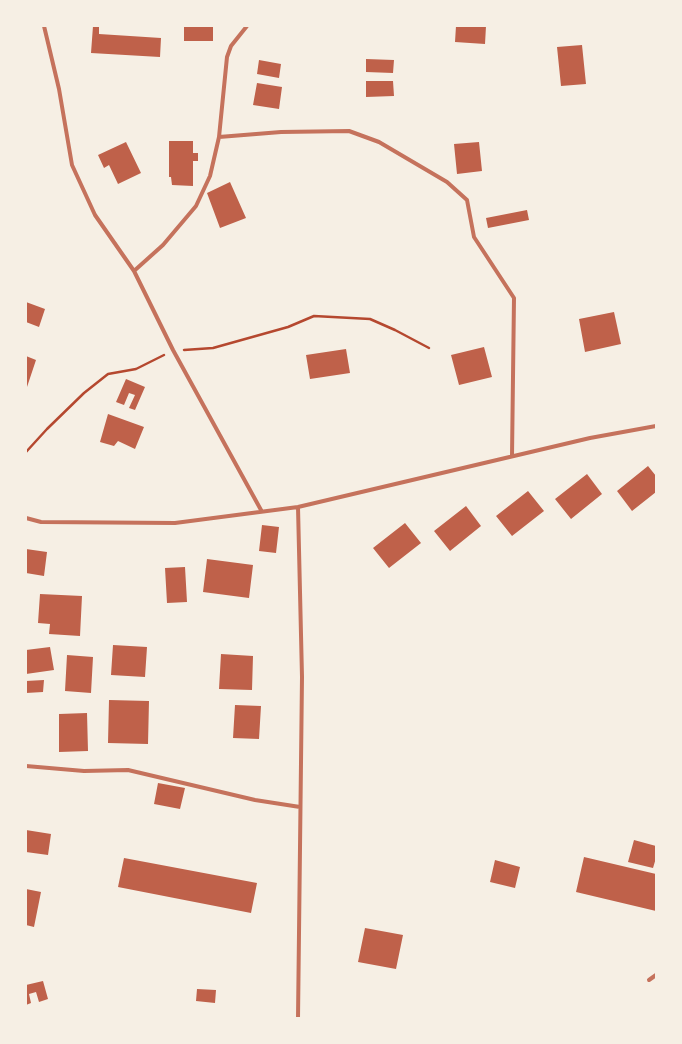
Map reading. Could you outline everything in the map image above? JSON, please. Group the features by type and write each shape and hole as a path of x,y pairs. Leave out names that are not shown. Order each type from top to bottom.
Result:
{"street":[{"path":"44,26 60,89 72,165 95,215 134,271 173,350 261,510"},
{"path":"134,271 163,245 196,206 210,176 219,137 227,57 231,46 247,26"},
{"path":"219,137 281,132 349,131 379,142 446,182 466,200 474,237 514,298 512,456"},
{"path":"26,518 41,522 175,523 261,510 298,507 590,438 656,426"},
{"path":"298,507 302,677 298,1018"},
{"path":"26,766 84,771 128,770 255,800 300,807"},
{"path":"649,980 656,974"}],"path":[{"path":"26,452 84,393 108,374 136,369 173,350 212,348 288,327 314,316 370,319 429,348"}],"building":[{"path":"93,26 99,26 99,34 161,38 160,57 91,53"},
{"path":"213,26 213,41 184,41 184,27"},
{"path":"456,26 486,26 485,44 455,42"},
{"path":"582,45 586,84 561,86 557,47"},
{"path":"366,59 394,60 393,73 366,72"},
{"path":"259,60 281,64 279,78 257,74"},
{"path":"366,81 393,81 394,96 366,97"},
{"path":"257,83 282,87 279,109 253,105"},
{"path":"169,141 193,141 193,153 198,153 198,161 193,161 193,186 172,185 171,177 169,177"},
{"path":"126,142 141,173 118,184 109,165 104,168 98,155"},
{"path":"479,142 482,171 457,174 454,144"},
{"path":"230,182 246,218 220,228 207,193"},
{"path":"527,210 529,220 488,228 486,218"},
{"path":"26,302 45,309 39,327 26,322"},
{"path":"614,312 621,344 585,352 579,319"},
{"path":"484,347 492,377 459,385 451,355"},
{"path":"346,349 350,373 310,379 306,355"},
{"path":"26,356 36,360 26,390"},
{"path":"126,379 145,387 135,410 129,408 135,395 129,393 124,405 116,402"},
{"path":"108,414 144,427 135,449 118,441 114,446 100,442"},
{"path":"648,466 656,476 656,492 632,511 617,491"},
{"path":"587,474 602,494 571,519 555,499"},
{"path":"528,491 544,511 512,536 496,516"},
{"path":"466,506 481,526 450,551 434,531"},
{"path":"405,523 421,543 389,568 373,548"},
{"path":"262,525 279,527 276,553 259,551"},
{"path":"26,549 47,552 44,576 26,573"},
{"path":"207,559 253,565 249,598 203,592"},
{"path":"185,567 187,602 167,603 165,568"},
{"path":"40,594 82,596 80,636 49,634 50,624 38,623"},
{"path":"113,645 147,647 145,677 111,675"},
{"path":"50,647 54,670 26,674 26,650"},
{"path":"221,654 253,656 252,690 219,689"},
{"path":"67,655 93,657 91,693 65,691"},
{"path":"44,680 43,692 26,693 26,681"},
{"path":"109,700 149,701 148,744 108,743"},
{"path":"235,705 261,706 259,739 233,738"},
{"path":"87,713 88,751 59,752 59,714"},
{"path":"158,783 185,788 180,809 154,804"},
{"path":"26,830 51,834 48,855 26,852"},
{"path":"634,840 656,846 656,858 653,868 628,862"},
{"path":"584,857 656,874 656,911 576,892"},
{"path":"124,858 257,883 251,913 118,887"},
{"path":"495,860 520,867 515,888 490,882"},
{"path":"26,889 41,892 34,927 26,925"},
{"path":"365,928 403,935 396,969 358,962"},
{"path":"43,981 48,999 39,1002 36,992 29,994 31,1003 26,1005 26,985"},
{"path":"197,989 216,990 215,1003 196,1001"}]}
